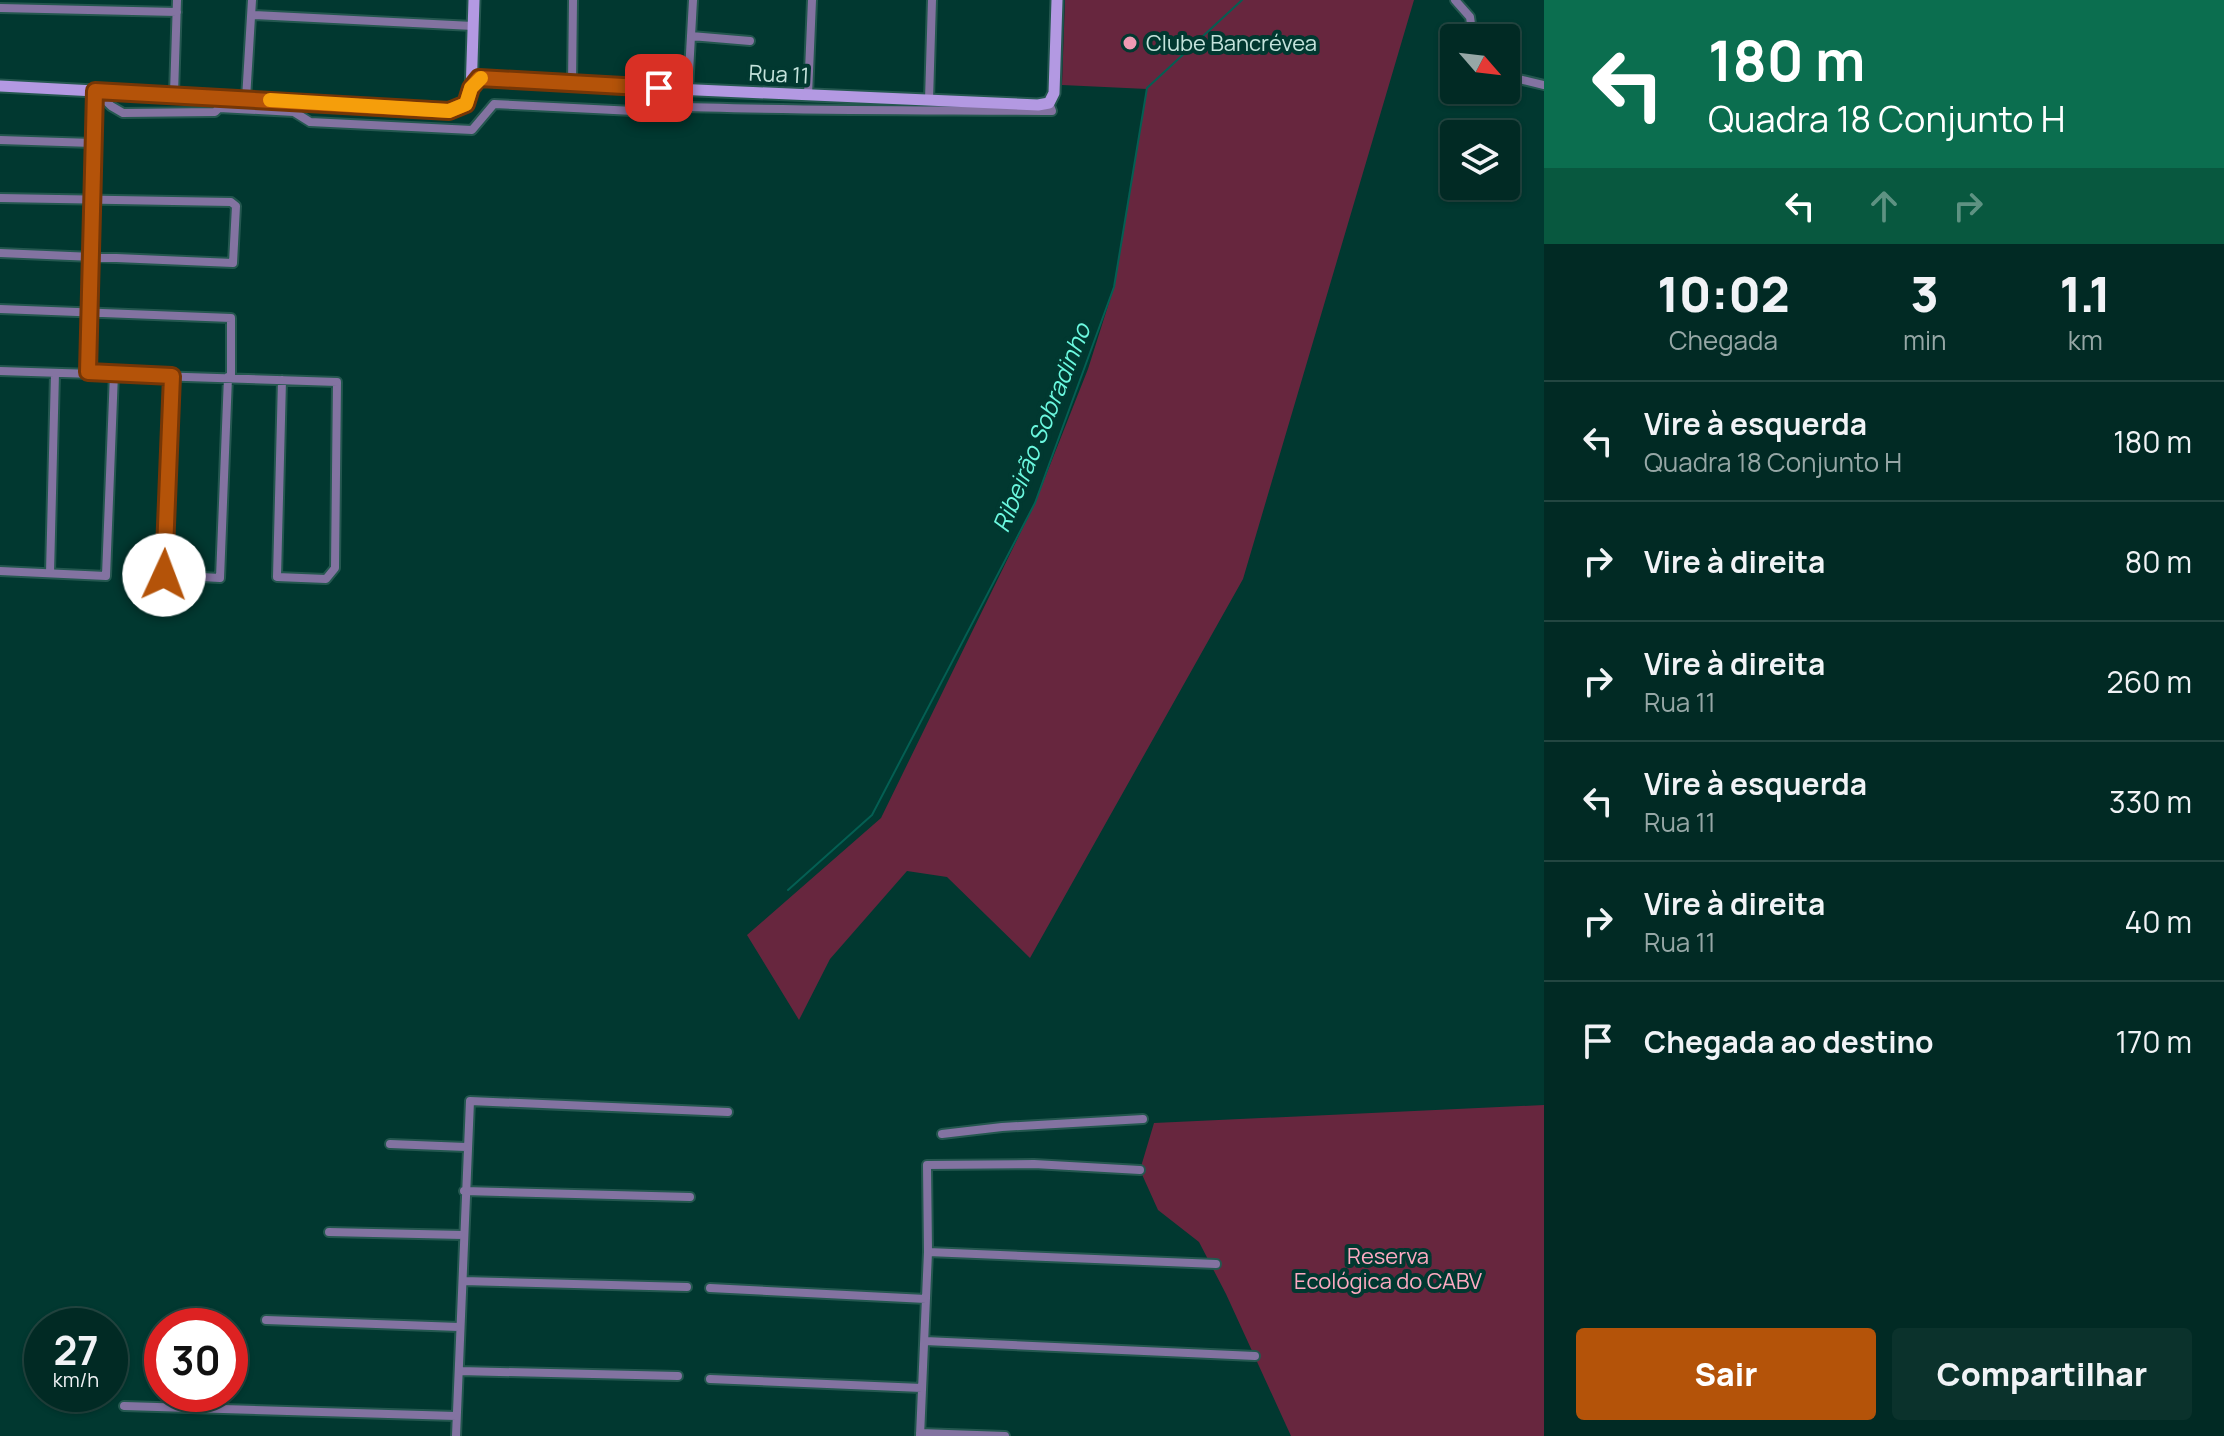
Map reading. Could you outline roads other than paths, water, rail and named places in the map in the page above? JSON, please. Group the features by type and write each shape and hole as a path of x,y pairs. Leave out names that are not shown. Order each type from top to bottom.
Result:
{"street":[{"path":"174,94 177,0"},
{"path":"246,99 252,0"},
{"path":"0,86 449,111 466,104 471,88 474,0"},
{"path":"572,84 573,0"},
{"path":"688,90 693,0"},
{"path":"808,95 812,0"},
{"path":"929,100 932,0"},
{"path":"96,91 123,113 215,112 219,108 294,112 310,122 472,130 494,104 654,112 659,106 810,112 860,109 1052,111 1057,0"},
{"path":"1455,0 1470,17 1471,24"},
{"path":"0,8 177,12"},
{"path":"252,15 473,26"},
{"path":"691,36 750,41"},
{"path":"473,55 495,81"},
{"name":"Rua 11","path":"471,88 479,78 929,100 1052,98"},
{"path":"1520,79 1544,85"},
{"path":"88,372 96,91"},
{"path":"0,140 93,143"},
{"path":"0,198 231,202 236,206 233,263 0,253"},
{"path":"0,309 231,318 220,578 164,575 172,376"},
{"path":"0,371 336,381 339,386 335,568 329,577 321,580 277,577 282,380"},
{"path":"50,573 55,373"},
{"path":"0,571 106,576 114,373"},
{"path":"456,1436 470,1101 728,1112"},
{"path":"942,1134 1002,1127 1143,1119"},
{"path":"390,1144 466,1147"},
{"path":"1005,1436 920,1434 928,1252 927,1165 1034,1164 1140,1170"},
{"path":"464,1191 690,1197"},
{"path":"329,1232 463,1235"},
{"path":"928,1252 1216,1264"},
{"path":"463,1281 687,1287"},
{"path":"710,1288 926,1299"},
{"path":"266,1320 459,1327"},
{"path":"925,1341 1255,1356"},
{"path":"459,1371 678,1376"},
{"path":"710,1379 922,1388"},
{"path":"128,1406 456,1416"}],"waterway":[{"name":"Ribeirão Sobradinho","path":"788,890 872,815 1035,503 1114,287 1147,88 1242,0"}],"place":[{"name":"Clube Bancrévea","path":"1130,43"}],"park label":[{"name":"Reserva Ecológica do CABV","path":"1388,1268"}]}
